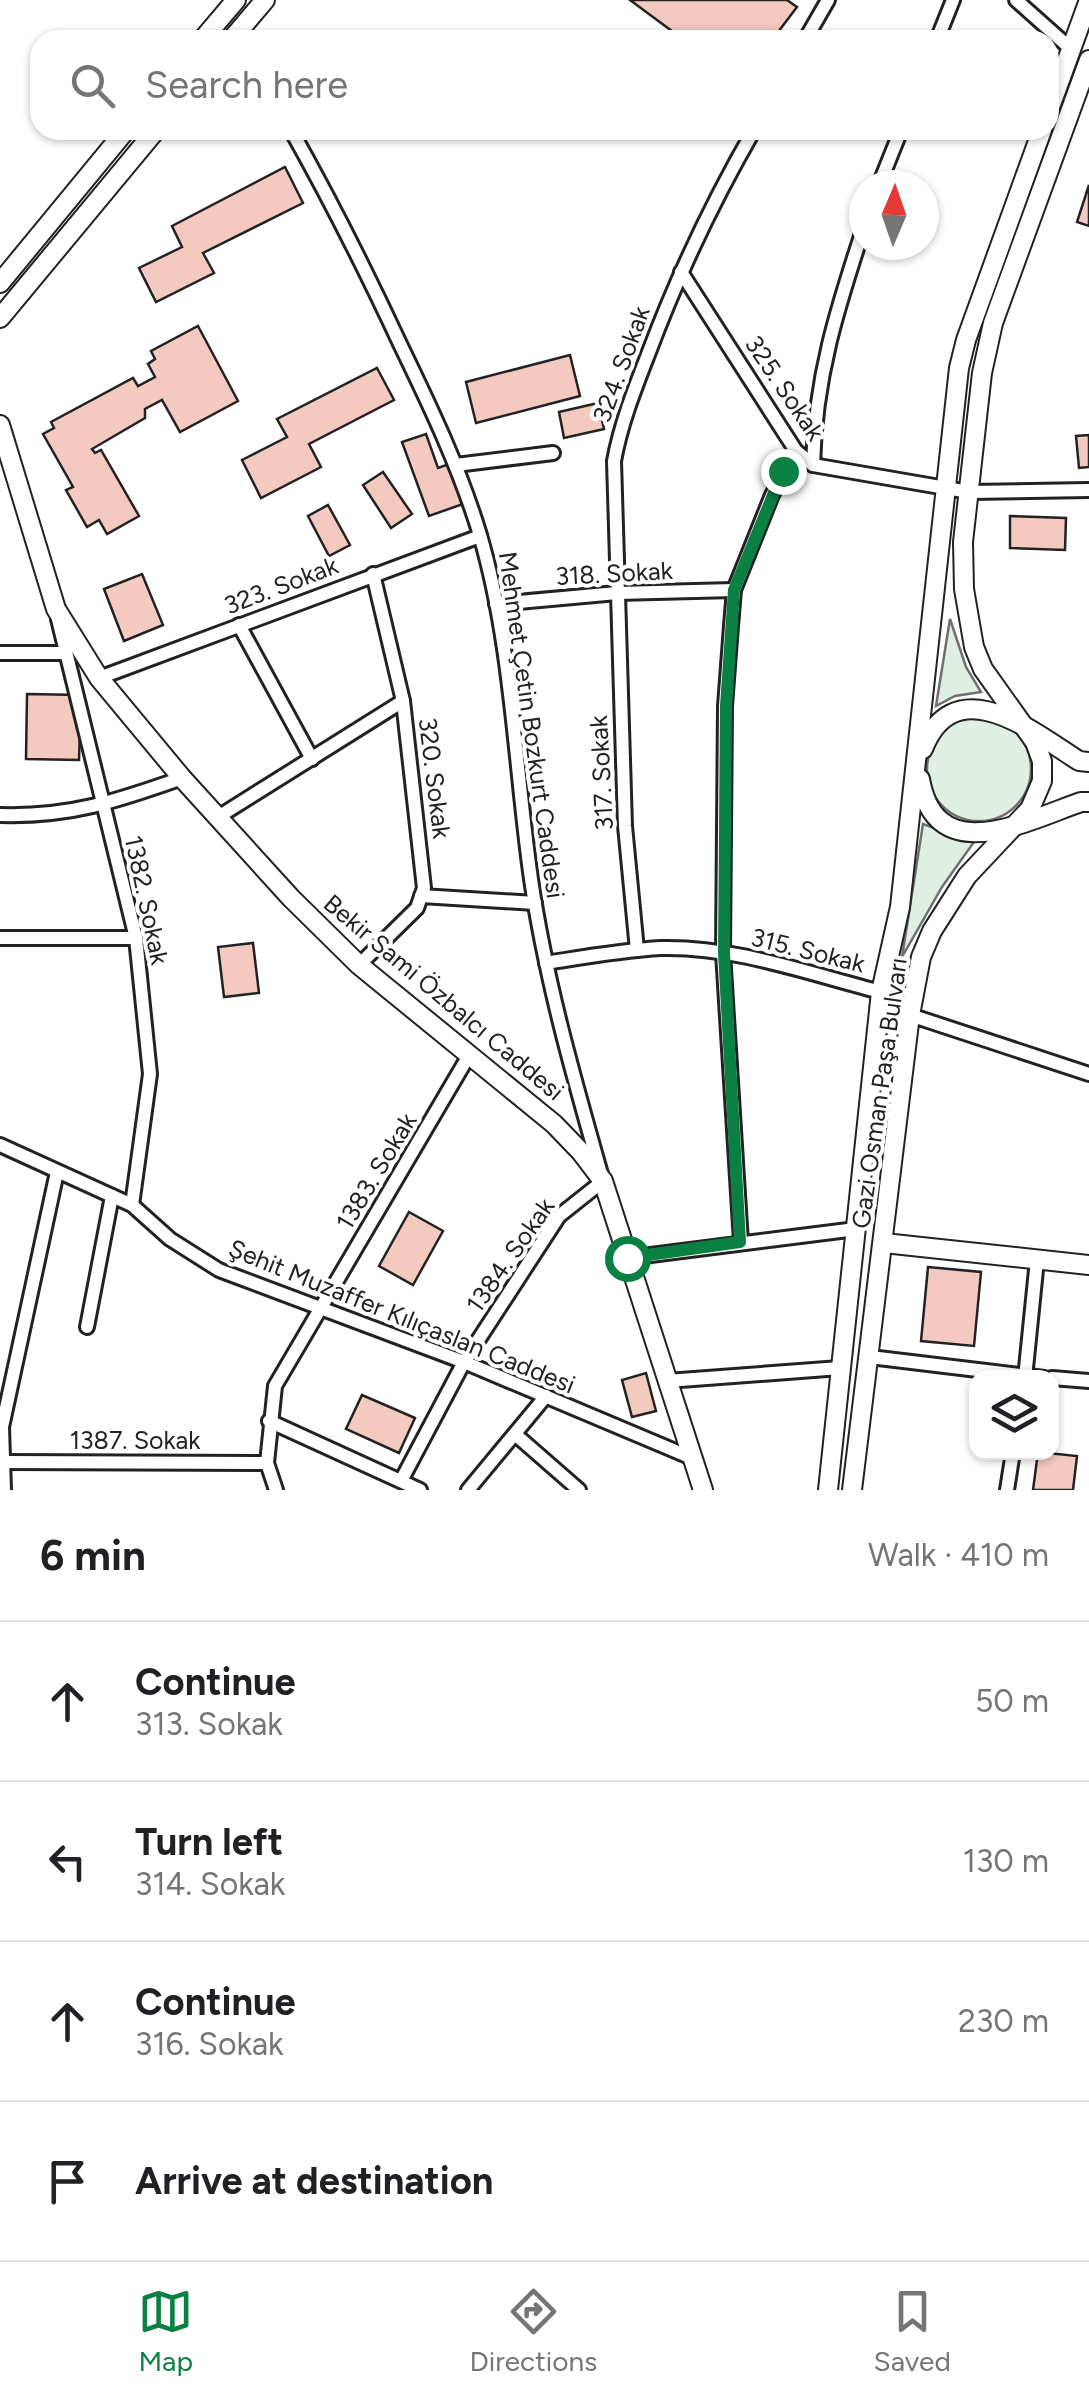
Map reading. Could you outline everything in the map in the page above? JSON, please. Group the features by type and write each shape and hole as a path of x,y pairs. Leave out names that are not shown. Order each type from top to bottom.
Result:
{"main road":[{"path":"210,30 236,0"},
{"path":"242,30 266,0"},
{"path":"1059,82 1089,0"},
{"name":"Gazi Osman Paşa Bulvarı","path":"852,1490 920,957 967,876 1036,800 1042,781 1040,752 983,668 967,618 963,542 980,388 993,323 1086,80 1089,60"},
{"path":"0,283 118,140"},
{"path":"0,318 148,140"},
{"name":"Gazi Osman Paşa Bulvarı","path":"828,1490 881,992 900,907 918,765 957,385 966,340 1038,140"},
{"name":"Bekir Sami Özbalcı Caddesi","path":"0,426 56,609 99,678 182,778 291,898 360,966 554,1124 603,1181 704,1490"},
{"path":"1089,762 1078,761 998,712 979,709 960,712 943,721 930,735 918,765 924,798 934,814 949,825 978,834 998,832 1089,802"},
{"path":"884,1242 1089,1265"}],"street":[{"path":"811,30 828,0"},
{"path":"941,30 953,0"},
{"path":"1016,0 1050,30"},
{"path":"1059,38 1071,49"},
{"name":"Mehmet Çetin Bozkurt Caddesi","path":"296,140 369,279 456,465 480,536 496,604 546,963 603,1181"},
{"name":"324. Sokak","path":"617,593 613,488 620,428 682,272 748,140"},
{"path":"885,170 897,140"},
{"path":"813,465 818,399 831,325 853,260"},
{"name":"325. Sokak","path":"682,272 796,451 813,465 969,492 1089,490"},
{"path":"740,1242 724,953 726,706 734,590 772,495 796,451"},
{"path":"456,465 553,453"},
{"name":"323. Sokak","path":"99,678 480,536"},
{"name":"320. Sokak","path":"373,574 403,701 424,868 422,896"},
{"name":"318. Sokak","path":"496,604 617,593 734,590"},
{"name":"317. Sokak","path":"617,593 626,826 637,950"},
{"name":"1382. Sokak","path":"56,609 136,938 150,1074 132,1205"},
{"path":"240,625 312,759"},
{"path":"0,653 66,654"},
{"path":"218,817 403,701"},
{"path":"0,815 28,816 103,806 182,778"},
{"path":"360,966 418,908 422,896 535,903"},
{"path":"0,938 136,938"},
{"name":"315. Sokak","path":"546,963 662,948 724,953 881,992"},
{"path":"910,1015 1089,1074"},
{"name":"1383. Sokak","path":"267,1463 275,1386 468,1057"},
{"name":"Şehit Muzaffer Kılıçaslan Caddesi","path":"0,1145 132,1205 170,1238 219,1270 464,1362 692,1458"},
{"path":"4,1490 1,1426 57,1172"},
{"name":"1384. Sokak","path":"402,1479 464,1362 559,1216 603,1181"},
{"path":"87,1327 112,1196"},
{"path":"627,1258 856,1230"},
{"path":"1026,1370 1038,1260"},
{"path":"870,1357 971,1370"},
{"path":"667,1381 840,1368"},
{"path":"1059,1379 1089,1381"},
{"path":"468,1490 546,1396"},
{"path":"269,1421 420,1490"},
{"path":"516,1435 579,1490"},
{"path":"1008,1490 1012,1460"},
{"name":"1387. Sokak","path":"3,1462 267,1463"},
{"path":"267,1463 276,1490"}],"green space":[{"path":"950,619 966,667 981,692 955,696 936,706"},
{"path":"979,717 999,721 1022,740 1031,769 1027,789 1008,812 979,821 959,817 936,798 927,769 931,749 950,726"},
{"path":"923,824 974,842 942,887 902,957"}],"building":[{"path":"630,0 787,0 797,7 780,30 670,30"},
{"path":"285,167 303,203 203,253 214,273 156,302 139,268 182,247 172,226"},
{"path":"1089,185 1089,226 1077,222"},
{"path":"198,326 238,401 180,432 162,400 145,409 145,418 92,449 95,453 101,450 139,516 107,534 99,520 87,527 66,490 73,487 43,434 54,428 51,422 133,378 138,386 155,377 148,364 155,359 151,351"},
{"path":"570,355 580,396 476,423 466,382"},
{"path":"377,368 394,400 309,444 321,467 261,498 242,460 287,437 277,419"},
{"path":"598,403 604,429 564,438 559,412"},
{"path":"426,434 438,468 449,464 463,504 429,516 402,442"},
{"path":"1089,435 1089,467 1079,468 1076,436"},
{"path":"383,472 412,514 391,528 363,485"},
{"path":"328,505 350,545 329,556 308,516"},
{"path":"1010,516 1066,518 1065,550 1010,548"},
{"path":"142,574 163,625 124,641 104,589"},
{"path":"27,694 81,695 79,760 26,759"},
{"path":"253,943 259,993 224,997 218,947"},
{"path":"409,1212 443,1231 413,1285 379,1266"},
{"path":"928,1267 981,1272 974,1346 921,1341"},
{"path":"646,1373 656,1411 632,1417 622,1380"},
{"path":"362,1395 415,1418 399,1453 346,1429"},
{"path":"1059,1454 1077,1456 1073,1490 1033,1490 1037,1460 1059,1460"}],"route":[{"path":"627,1258 740,1242 724,953 726,706 734,590 783,471"}]}
